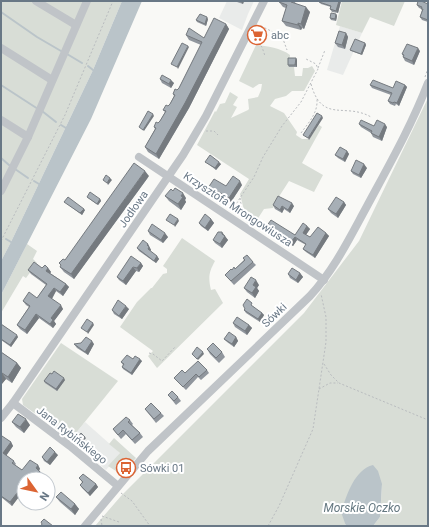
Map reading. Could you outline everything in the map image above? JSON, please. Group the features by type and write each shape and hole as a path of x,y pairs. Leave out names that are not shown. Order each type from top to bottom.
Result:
{"street":[{"path":"36,1 76,25"},
{"path":"1,191 28,137 87,1"},
{"name":"Jodłowa","path":"1,418 13,403 169,177 206,116 264,1"},
{"path":"1,48 52,80"},
{"name":"Sówki","path":"85,526 119,489 148,451 310,296 322,282 343,249 410,127 425,82"},
{"path":"1,120 28,137"},
{"name":"Krzysztofa Mrongowiusza","path":"139,157 247,228 322,282"},
{"name":"Jana Rybińskiego","path":"13,403 70,446 119,489"}],"path":[{"path":"1,241 65,115 113,1"},
{"path":"257,24 279,35 283,39 287,50"},
{"path":"258,43 265,56"},
{"path":"228,216 254,177 263,157 282,126 301,102 325,50"},
{"path":"306,59 316,64 318,68"},
{"path":"425,82 428,68"},
{"path":"311,83 313,92 317,99 327,108 365,114 371,117"},
{"path":"301,132 318,107 317,99"},
{"path":"205,132 211,130 218,135"},
{"path":"240,197 242,214 247,228"},
{"path":"268,526 279,506 313,429 326,342 326,317 322,303 322,282"},
{"path":"148,353 153,354 162,361 176,346"},
{"path":"323,363 331,375 339,383 428,420"},
{"path":"319,389 330,383 339,383"},
{"path":"119,489 132,501 150,526"},
{"path":"102,526 100,516 119,522"}],"shaded area":[{"path":"1,1 122,1 93,70 1,261"},
{"path":"227,1 254,1 242,30 219,18"},
{"path":"342,1 405,1 394,26 370,17 362,33 336,25"},
{"path":"340,26 362,33 343,75 327,70"},
{"path":"256,45 278,49 290,55 289,67 294,67 295,76 302,76 303,68 312,66 315,71 304,91 292,91 286,96 275,99 270,106 284,113 297,132 296,135 302,139 309,139 319,125 322,127 302,163 323,175 314,192 289,181 273,208 264,209 253,226 247,222 240,194 249,179 197,145 215,111 216,112 220,104 225,103 230,92 238,97 233,105 237,107 231,118 249,109 248,99 258,97 262,84 259,84 253,88 239,81"},
{"path":"428,98 428,526 373,526 380,517 382,484 345,525 346,526 95,526 121,496 304,313 359,241"},
{"path":"182,238 215,261 211,268 209,278 210,285 211,290 215,289 223,303 157,368 148,356 153,351 120,327 137,302 152,288 163,274 167,273 167,269 163,266"},
{"path":"27,244 37,251 33,259 37,263 26,278 23,276 1,313 1,295"},
{"path":"61,343 118,381 71,439 23,405 22,399"},
{"path":"85,422 120,453 106,470 71,439"},
{"path":"114,438 136,458 127,468 125,467 119,473 108,466 120,453 109,444"}],"water":[{"path":"122,1 142,1 91,119 1,295 1,261 93,70"},
{"name":"Morskie Oczko","path":"373,465 378,471 382,484 380,517 373,526 346,526 341,512 352,484 361,472"}],"building":[{"path":"291,1 306,7 301,24 298,23 298,25 282,21 287,5 279,2"},
{"path":"319,1 339,1 336,11 330,9 331,6"},
{"path":"418,1 428,4 428,20 420,17 423,9 417,5"},
{"path":"331,13 336,14 335,19 330,18"},
{"path":"200,14 207,17 205,24 196,20"},
{"path":"214,18 226,24 185,103 156,154 145,147 156,128 154,127 156,122 158,123 160,121 166,111 163,110 166,105 168,106 170,104 175,95 173,94 175,89 177,90 179,88 202,42 186,35 189,28 204,38"},
{"path":"254,26 262,30 259,36 251,32"},
{"path":"339,31 346,33 342,45 335,43"},
{"path":"355,39 365,43 361,54 350,50"},
{"path":"182,43 188,46 177,67 171,64"},
{"path":"407,44 418,48 412,61 403,57 404,55 402,54"},
{"path":"288,58 296,58 295,65 288,65"},
{"path":"162,75 171,80 169,84 160,79"},
{"path":"373,80 393,88 396,81 405,85 397,103 388,101 392,93 370,85"},
{"path":"148,111 153,114 143,130 139,127"},
{"path":"317,113 322,116 308,138 303,135"},
{"path":"361,120 374,126 377,120 385,124 379,137 371,133 372,131 359,124"},
{"path":"340,147 347,151 343,159 335,155"},
{"path":"210,155 219,162 215,168 205,162"},
{"path":"356,160 364,164 359,175 351,171"},
{"path":"134,163 145,171 71,274 60,267 61,265 59,263 63,259 65,260"},
{"path":"106,175 110,178 107,183 103,180"},
{"path":"233,176 240,181 229,198 208,188 214,179 226,186"},
{"path":"175,188 183,193 181,196 183,197 178,204 165,196 171,189 173,191"},
{"path":"90,192 100,199 97,204 87,197"},
{"path":"278,196 292,203 288,210 282,206 280,210 273,205"},
{"path":"68,197 84,209 80,213 64,202"},
{"path":"336,197 344,202 336,214 328,209"},
{"path":"170,214 178,219 174,225 166,220"},
{"path":"205,214 211,219 205,228 199,223"},
{"path":"271,220 295,235 303,223 307,226 303,233 310,237 318,227 326,233 313,255 303,249 306,244 295,237 290,243 266,227"},
{"path":"152,224 165,233 161,240 148,231"},
{"path":"218,232 222,232 225,236 220,244 213,240"},
{"path":"143,240 148,244 148,249 157,256 154,261 137,248"},
{"path":"247,255 253,262 231,281 225,275 245,260 243,258"},
{"path":"131,256 141,263 137,268 133,267 123,281 117,277"},
{"path":"34,262 42,268 45,265 48,268 46,271 66,284 60,292 54,288 48,296 61,305 51,318 53,320 50,324 36,314 25,330 17,325 30,306 23,301 29,292 37,298 47,284 28,270"},
{"path":"292,268 300,273 296,280 288,274"},
{"path":"251,277 256,280 253,285 256,287 252,293 244,288"},
{"path":"247,299 252,303 251,305 262,313 258,319 244,310 243,305"},
{"path":"118,300 126,306 119,316 112,310"},
{"path":"237,317 249,325 245,331 233,323"},
{"path":"87,319 93,323 87,332 81,328"},
{"path":"1,324 17,335 10,345 1,339"},
{"path":"229,332 236,337 232,344 224,339"},
{"path":"86,337 92,341 85,352 74,344 81,343"},
{"path":"213,343 222,352 216,358 207,349"},
{"path":"197,347 203,352 197,359 192,354"},
{"path":"1,352 17,363 8,377 2,373 1,375"},
{"path":"127,355 133,359 135,356 140,359 131,373 122,367 124,364 121,362"},
{"path":"198,361 207,370 199,377 196,374 183,387 174,378 182,370 185,373"},
{"path":"54,371 64,378 56,389 44,381 50,373 52,374"},
{"path":"172,391 178,397 174,401 168,395"},
{"path":"151,403 161,413 154,419 145,409"},
{"path":"18,414 26,419 20,427 12,422"},
{"path":"126,417 130,420 128,422 140,433 132,440 123,430 118,435 113,429"},
{"path":"81,433 85,437 82,440 78,437"},
{"path":"2,436 11,442 3,453 14,461 12,463 22,470 30,460 38,465 36,468 39,471 16,471 16,494 10,502 1,496"},
{"path":"50,447 55,452 47,462 42,457"},
{"path":"83,474 96,484 88,493 80,485 83,482 79,478"},
{"path":"61,492 75,504 71,509 56,497"},
{"path":"44,519 53,526 41,526 41,522"}],"waterway":[{"path":"1,12 37,37 61,51"},
{"path":"67,54 82,63"},
{"path":"88,66 93,70"},
{"path":"1,85 38,109"},
{"path":"42,111 56,122"},
{"path":"61,125 66,128"},
{"path":"1,158 9,165"},
{"path":"15,169 28,178"},
{"path":"34,181 39,184"},
{"path":"6,239 11,242"}],"place":[{"name":"abc","path":"257,35"},
{"name":"Sówki 01","path":"126,468"}]}
